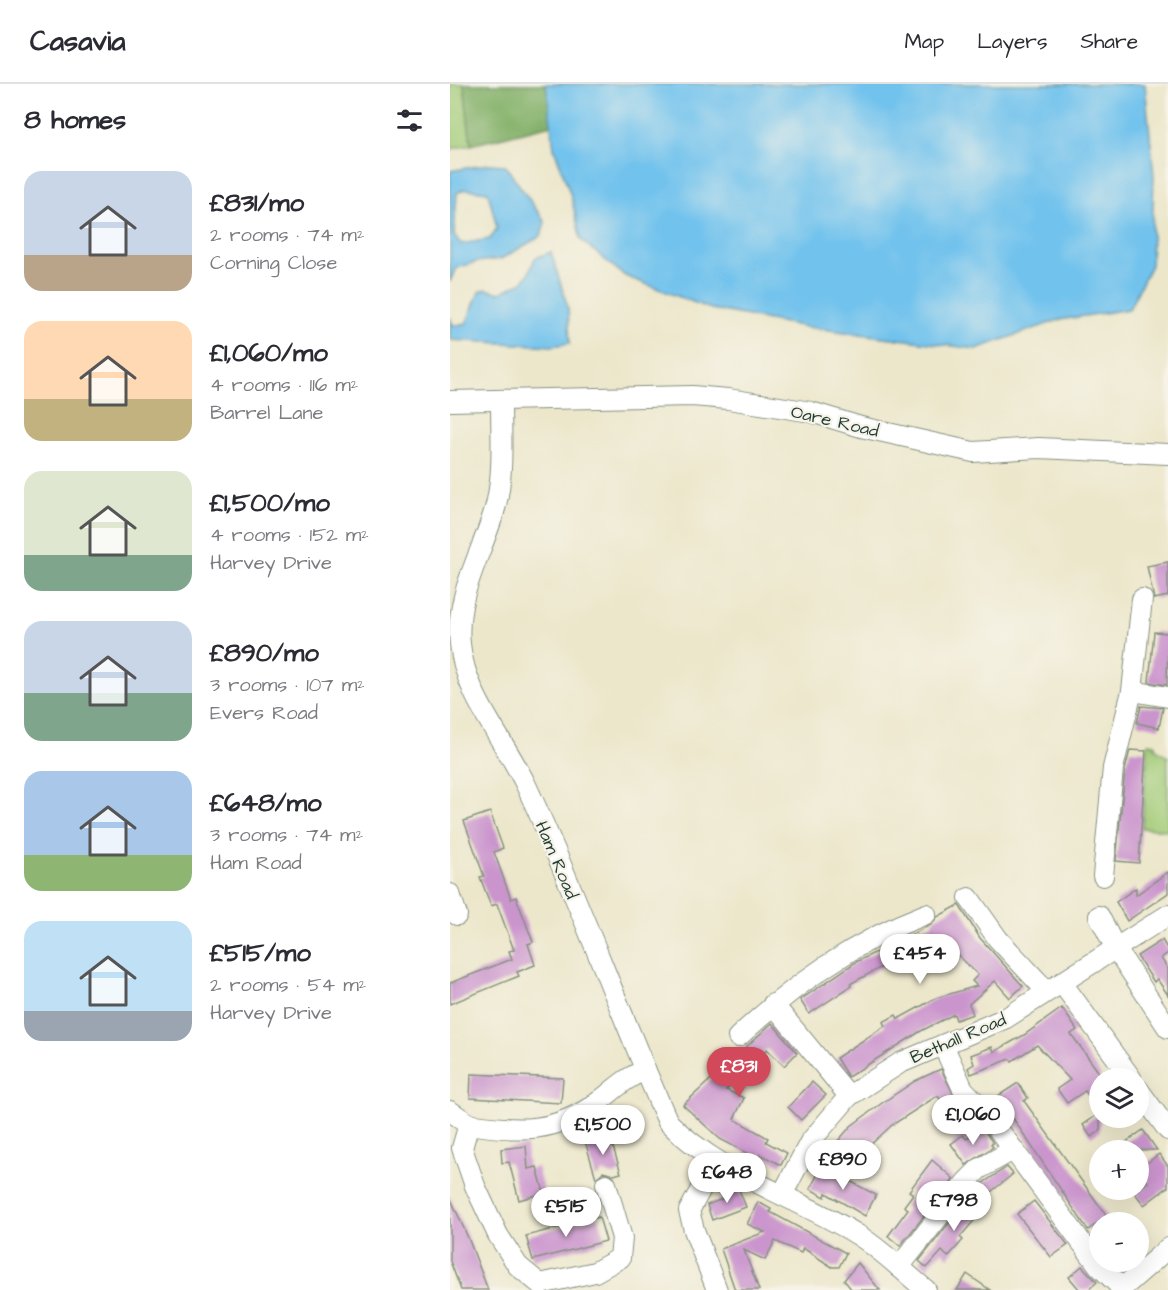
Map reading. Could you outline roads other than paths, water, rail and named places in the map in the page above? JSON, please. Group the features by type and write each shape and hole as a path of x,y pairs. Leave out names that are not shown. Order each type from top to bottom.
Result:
{"street":[{"name":"Oare Road","path":"450,401 692,396 728,399 811,412 861,427 974,452 1038,448 1168,454"},
{"name":"Ham Road","path":"501,401 500,486 495,508 464,593 459,619 460,646 475,694 524,783 644,1071 668,1122 686,1140 716,1161 857,1234 926,1290"},
{"path":"1103,876 1113,768 1132,691 1142,599"},
{"path":"1132,691 1168,697"},
{"path":"450,894 457,915"},
{"path":"969,898 998,939 1041,985"},
{"path":"738,1037 773,1004 808,976 868,938 926,914"},
{"name":"Bethall Road","path":"783,1195 810,1142 849,1096 900,1063 1006,1018 1168,915"},
{"path":"1099,916 1116,949 1168,1028"},
{"path":"1062,983 1124,1068"},
{"path":"773,1004 849,1096"},
{"path":"943,1045 963,1089 987,1114 1099,1266 1121,1289 1168,1248"},
{"path":"450,1111 469,1124 502,1129 542,1129 559,1124 591,1107 631,1075 644,1071"},
{"path":"1149,1104 1168,1130"},
{"path":"469,1124 462,1148 475,1186 498,1235 518,1266 540,1284 595,1272 620,1258 622,1238 606,1184"},
{"path":"899,1268 967,1181 979,1169 1012,1150"},
{"path":"716,1161 689,1210 694,1230 717,1290"}],"water":[{"path":"546,84 1145,84 1154,176 1151,265 1129,309 1059,320 976,349 806,327 711,309 625,276 581,240 571,196 554,148"},
{"path":"489,164 505,165 545,222 541,236 501,259 476,262 456,268 450,282 450,171","holes":["465,189 488,192 497,228 490,239 461,244 454,235 457,193"]},
{"path":"551,252 568,308 570,343 553,346 450,340 450,317 453,325 466,324 479,292 486,289 500,293 522,282 528,275 535,258"}]}
